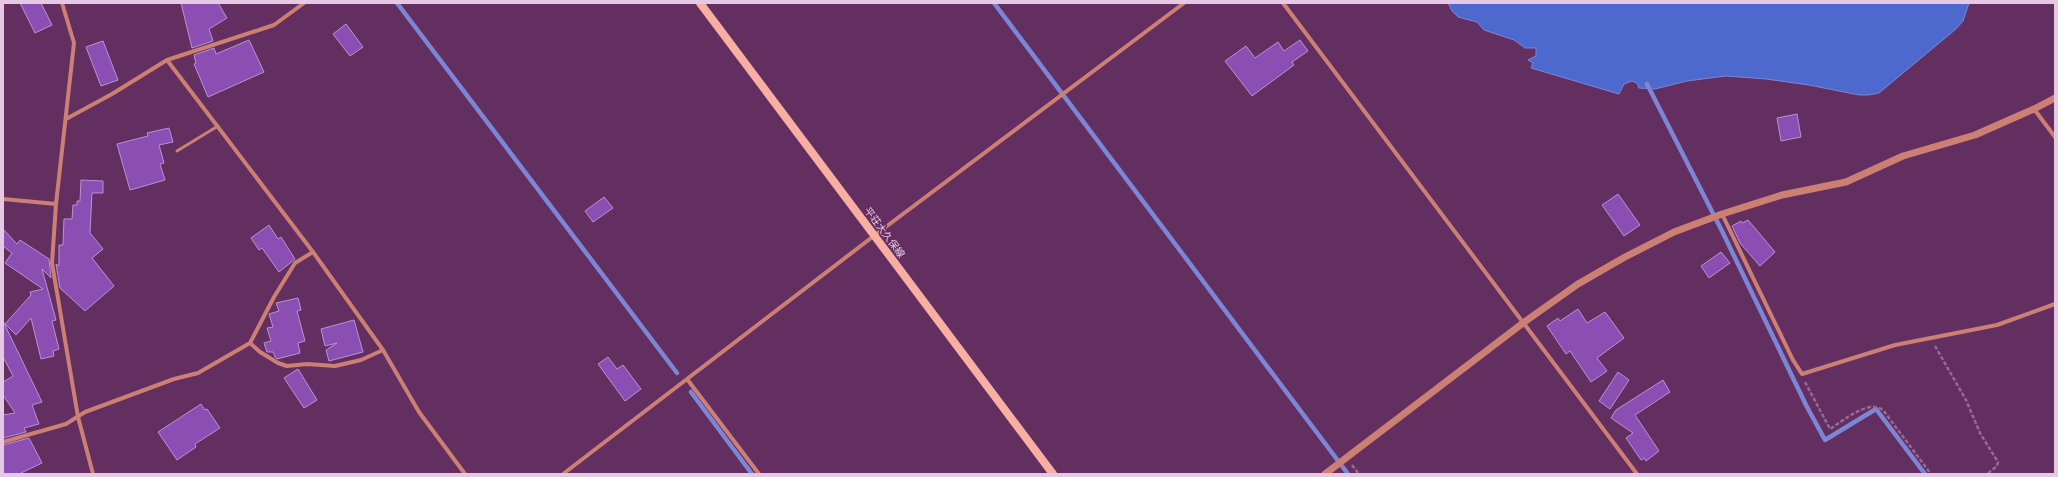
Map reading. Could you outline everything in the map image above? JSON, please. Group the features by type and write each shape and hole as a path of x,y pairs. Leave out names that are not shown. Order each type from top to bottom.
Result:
{"main road":[{"name":"平荘大久保線","path":"700,3 1053,474"}],"street":[{"path":"62,3 74,43 56,204 52,263 78,417 93,474"},
{"path":"66,119 112,94 167,60 274,25 304,3"},
{"path":"563,474 875,235 1184,3"},
{"path":"1283,3 1637,474"},
{"path":"167,60 313,252 383,350 419,412 465,474"},
{"path":"1325,474 1523,323 1578,284 1625,257 1674,232 1722,214 1782,195 1846,182 1903,156 1974,135 2034,109 2055,98"},
{"path":"2034,109 2055,138"},
{"path":"3,199 56,204"},
{"path":"1722,214 1793,360 1802,374 1895,346 1997,325 2055,304"},
{"path":"3,442 66,424 85,412 174,379 198,373 250,343 274,297 295,263 313,252"},
{"path":"250,343 260,352 278,363 287,366 307,364 335,366 360,360 383,350"},
{"path":"687,379 759,474"}],"lane":[{"path":"177,151 218,126"}],"path":[{"path":"1930,338 1966,400 1980,433 1998,462 1997,466 1987,474"},
{"path":"1802,374 1830,429 1865,409 1877,406 1883,410 1931,474"}],"water":[{"path":"1448,3 1969,3 1963,21 1956,29 1879,93 1859,95 1809,85 1766,79 1726,76 1687,81 1655,89 1639,88 1637,83 1632,81 1624,84 1619,94 1531,68 1533,63 1528,60 1536,56 1536,48 1525,48 1514,40 1484,30 1477,22 1458,17 1452,11"}],"building":[{"path":"20,3 41,3 52,25 35,33"},
{"path":"181,3 218,3 227,18 209,29 213,41 192,48"},
{"path":"346,24 363,47 350,56 333,34"},
{"path":"249,40 264,72 208,97 194,64 196,63 194,55 214,48 216,54"},
{"path":"1300,40 1308,51 1292,62 1294,65 1252,96 1225,61 1246,46 1255,58 1278,42 1284,51"},
{"path":"103,41 118,80 101,86 86,47"},
{"path":"1797,114 1801,137 1781,141 1777,118"},
{"path":"169,128 173,142 159,145 164,163 160,164 165,180 130,190 117,144 148,136 147,133"},
{"path":"81,180 103,181 103,193 92,193 90,233 103,249 92,258 114,286 85,311 60,288 56,264 59,266 59,245 63,245 64,219 72,219 73,205 77,205 77,201 80,201"},
{"path":"1618,194 1640,225 1624,236 1602,205"},
{"path":"604,197 613,208 593,222 585,211"},
{"path":"1748,220 1775,252 1760,266 1740,243 1732,226 1741,221 1742,223"},
{"path":"269,225 278,239 281,237 295,259 279,272 262,248 259,250 251,238"},
{"path":"3,229 17,244 20,240 49,259 51,278 42,269 56,320 52,321 59,349 53,351 54,356 41,359 31,318 16,335 5,324 31,295 30,292 43,289 5,263 12,253 3,246"},
{"path":"1721,252 1730,263 1709,278 1701,266"},
{"path":"298,298 301,310 297,311 305,341 298,343 300,353 277,359 273,352 267,352 264,343 271,341 267,328 273,327 269,314 279,311 276,303"},
{"path":"1578,309 1587,323 1605,312 1624,338 1597,358 1607,371 1591,382 1570,351 1566,354 1547,326 1558,318 1560,321"},
{"path":"354,320 363,352 329,361 326,350 337,343 325,346 321,329"},
{"path":"3,321 42,402 32,405 39,424 24,428 26,432 3,438 3,415 15,413 3,395 3,382 13,376 3,357"},
{"path":"608,357 617,369 623,365 641,389 625,401 598,364"},
{"path":"298,369 317,400 304,408 284,378"},
{"path":"1618,372 1629,380 1610,409 1599,401"},
{"path":"1663,380 1670,392 1635,415 1659,451 1646,461 1644,458 1641,460 1626,438 1633,433 1611,418 1616,410"},
{"path":"201,404 205,410 207,409 220,428 195,444 196,447 177,460 158,432"},
{"path":"29,438 42,463 19,474 3,474 3,445"}],"waterway":[{"path":"397,3 677,373"},
{"path":"994,3 1348,474"},
{"path":"1647,84 1723,233 1806,405 1825,440 1876,409 1925,474"},
{"path":"691,392 752,474"}]}
